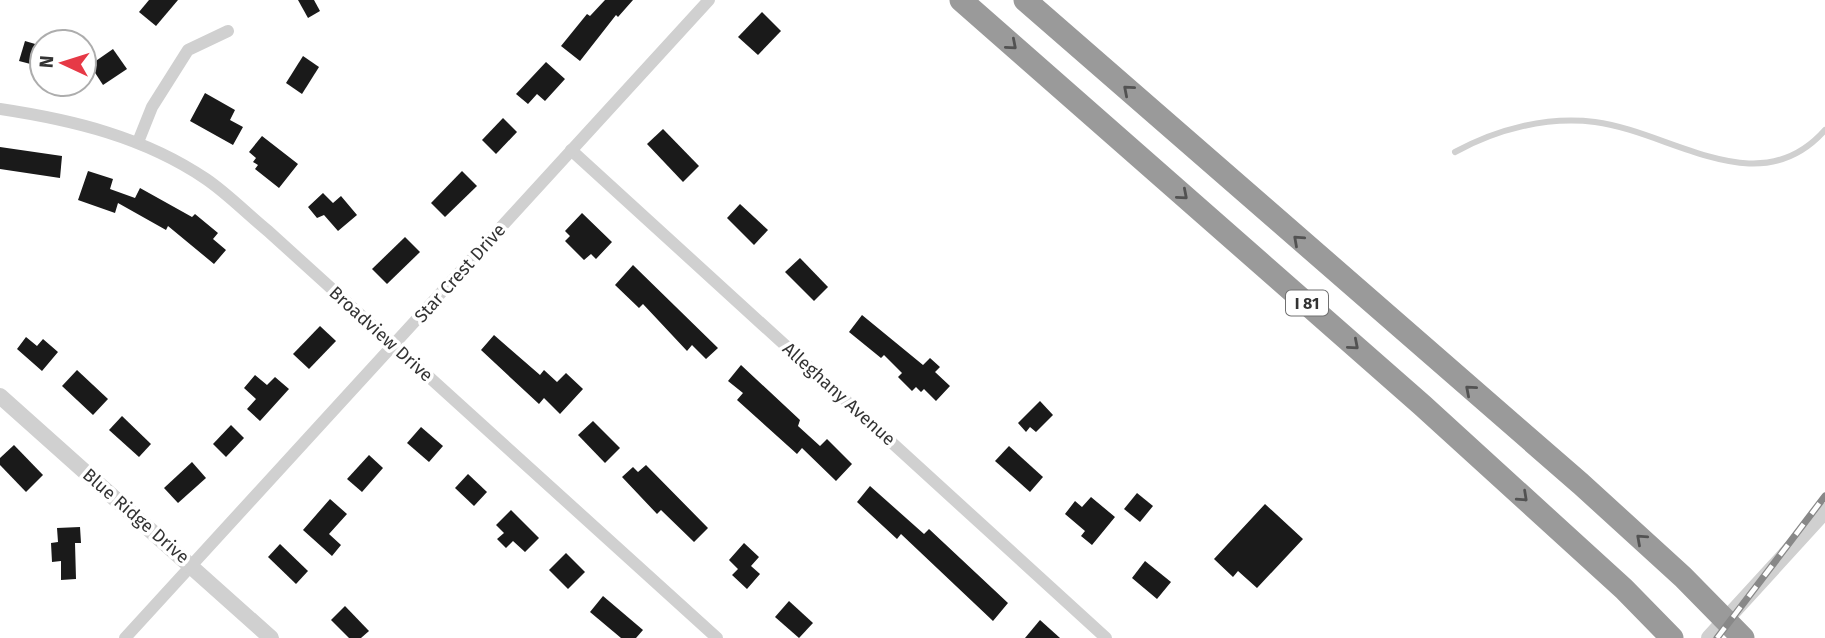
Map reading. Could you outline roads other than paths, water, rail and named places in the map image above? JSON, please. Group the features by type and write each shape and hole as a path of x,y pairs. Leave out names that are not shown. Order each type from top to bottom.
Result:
{"highway":[{"name":"I 81","path":"961,0 1422,405 1672,638"},
{"name":"I 81","path":"1025,0 1398,328 1567,472 1692,585 1743,638"}],"street":[{"name":"Star Crest Drive","path":"125,638 709,0"},
{"path":"138,142 152,107 188,50 228,31"},
{"name":"Broadview Drive","path":"0,109 65,119 138,142 206,179 717,638"},
{"name":"Alleghany Avenue","path":"571,150 1107,638"},
{"name":"Blue Ridge Drive","path":"0,397 271,638"},
{"path":"1709,638 1825,511"}],"lane":[{"path":"1455,152 1513,129 1576,120 1619,127 1699,154 1764,164 1799,153 1825,130"}],"railway":[{"path":"1717,638 1825,496"}]}
